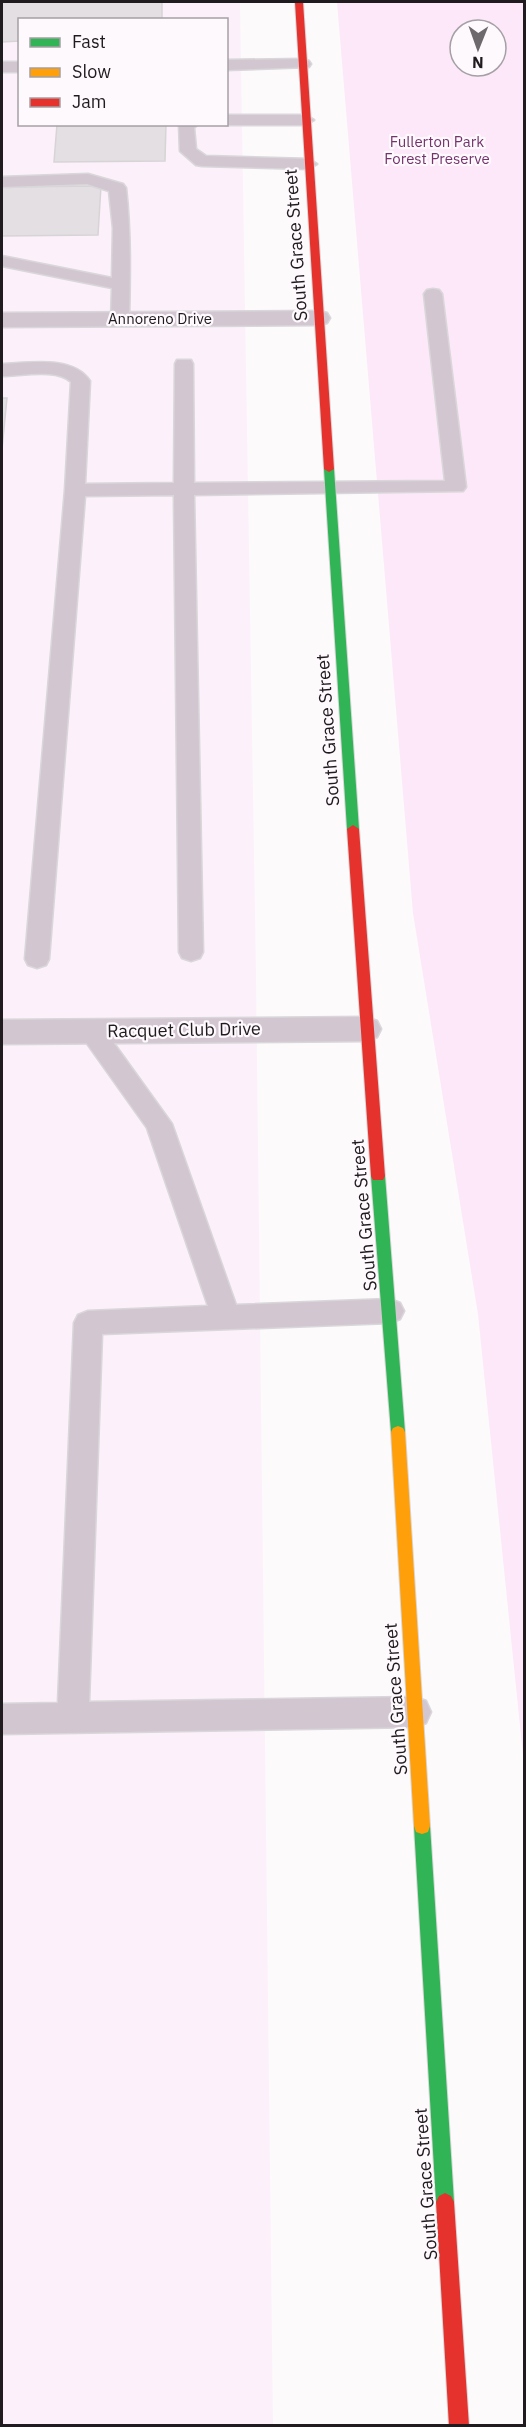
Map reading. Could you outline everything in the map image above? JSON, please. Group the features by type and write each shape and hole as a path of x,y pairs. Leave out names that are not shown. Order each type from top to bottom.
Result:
{"street":[{"name":"South Grace Street","path":"299,2 366,1029 390,1311 459,2426"},
{"name":"Annoreno Drive","path":"2,320 319,318"},
{"name":"Racquet Club Drive","path":"2,1032 366,1029"}],"lane":[{"path":"228,65 303,64"},
{"path":"2,67 18,67"},
{"path":"228,120 306,120"},
{"path":"186,126 188,151 202,161 309,164"},
{"path":"2,182 88,179 117,188 122,228 120,320"},
{"path":"2,261 122,285"},
{"path":"75,490 456,486 433,294"},
{"path":"184,364 191,952"},
{"path":"2,370 48,369 72,372 81,381 75,490 37,959"},
{"path":"91,1031 159,1124 225,1318"},
{"path":"73,1718 88,1323 390,1311"},
{"path":"2,1719 415,1712"}],"shaded area":[{"path":"2,2 240,2 256,974 273,2425 2,2426"}],"green space":[{"name":"Fullerton Park Forest Preserve","path":"337,2 524,2 524,1765 478,1314 413,913"}],"building":[{"path":"2,2 162,2 162,18 18,18 18,41 2,42"},
{"path":"57,126 166,126 165,161 54,162"},
{"path":"101,186 98,235 2,236 2,187"},
{"path":"2,398 7,398 2,449"}],"traffic: fast":[{"path":"329,469 353,829"},
{"path":"378,1176 398,1432"},
{"path":"422,1826 445,2202"}],"traffic: slow":[{"path":"398,1432 422,1826"}],"traffic: jam":[{"path":"299,2 329,469"},
{"path":"353,829 378,1176"},
{"path":"445,2202 459,2426"}]}
